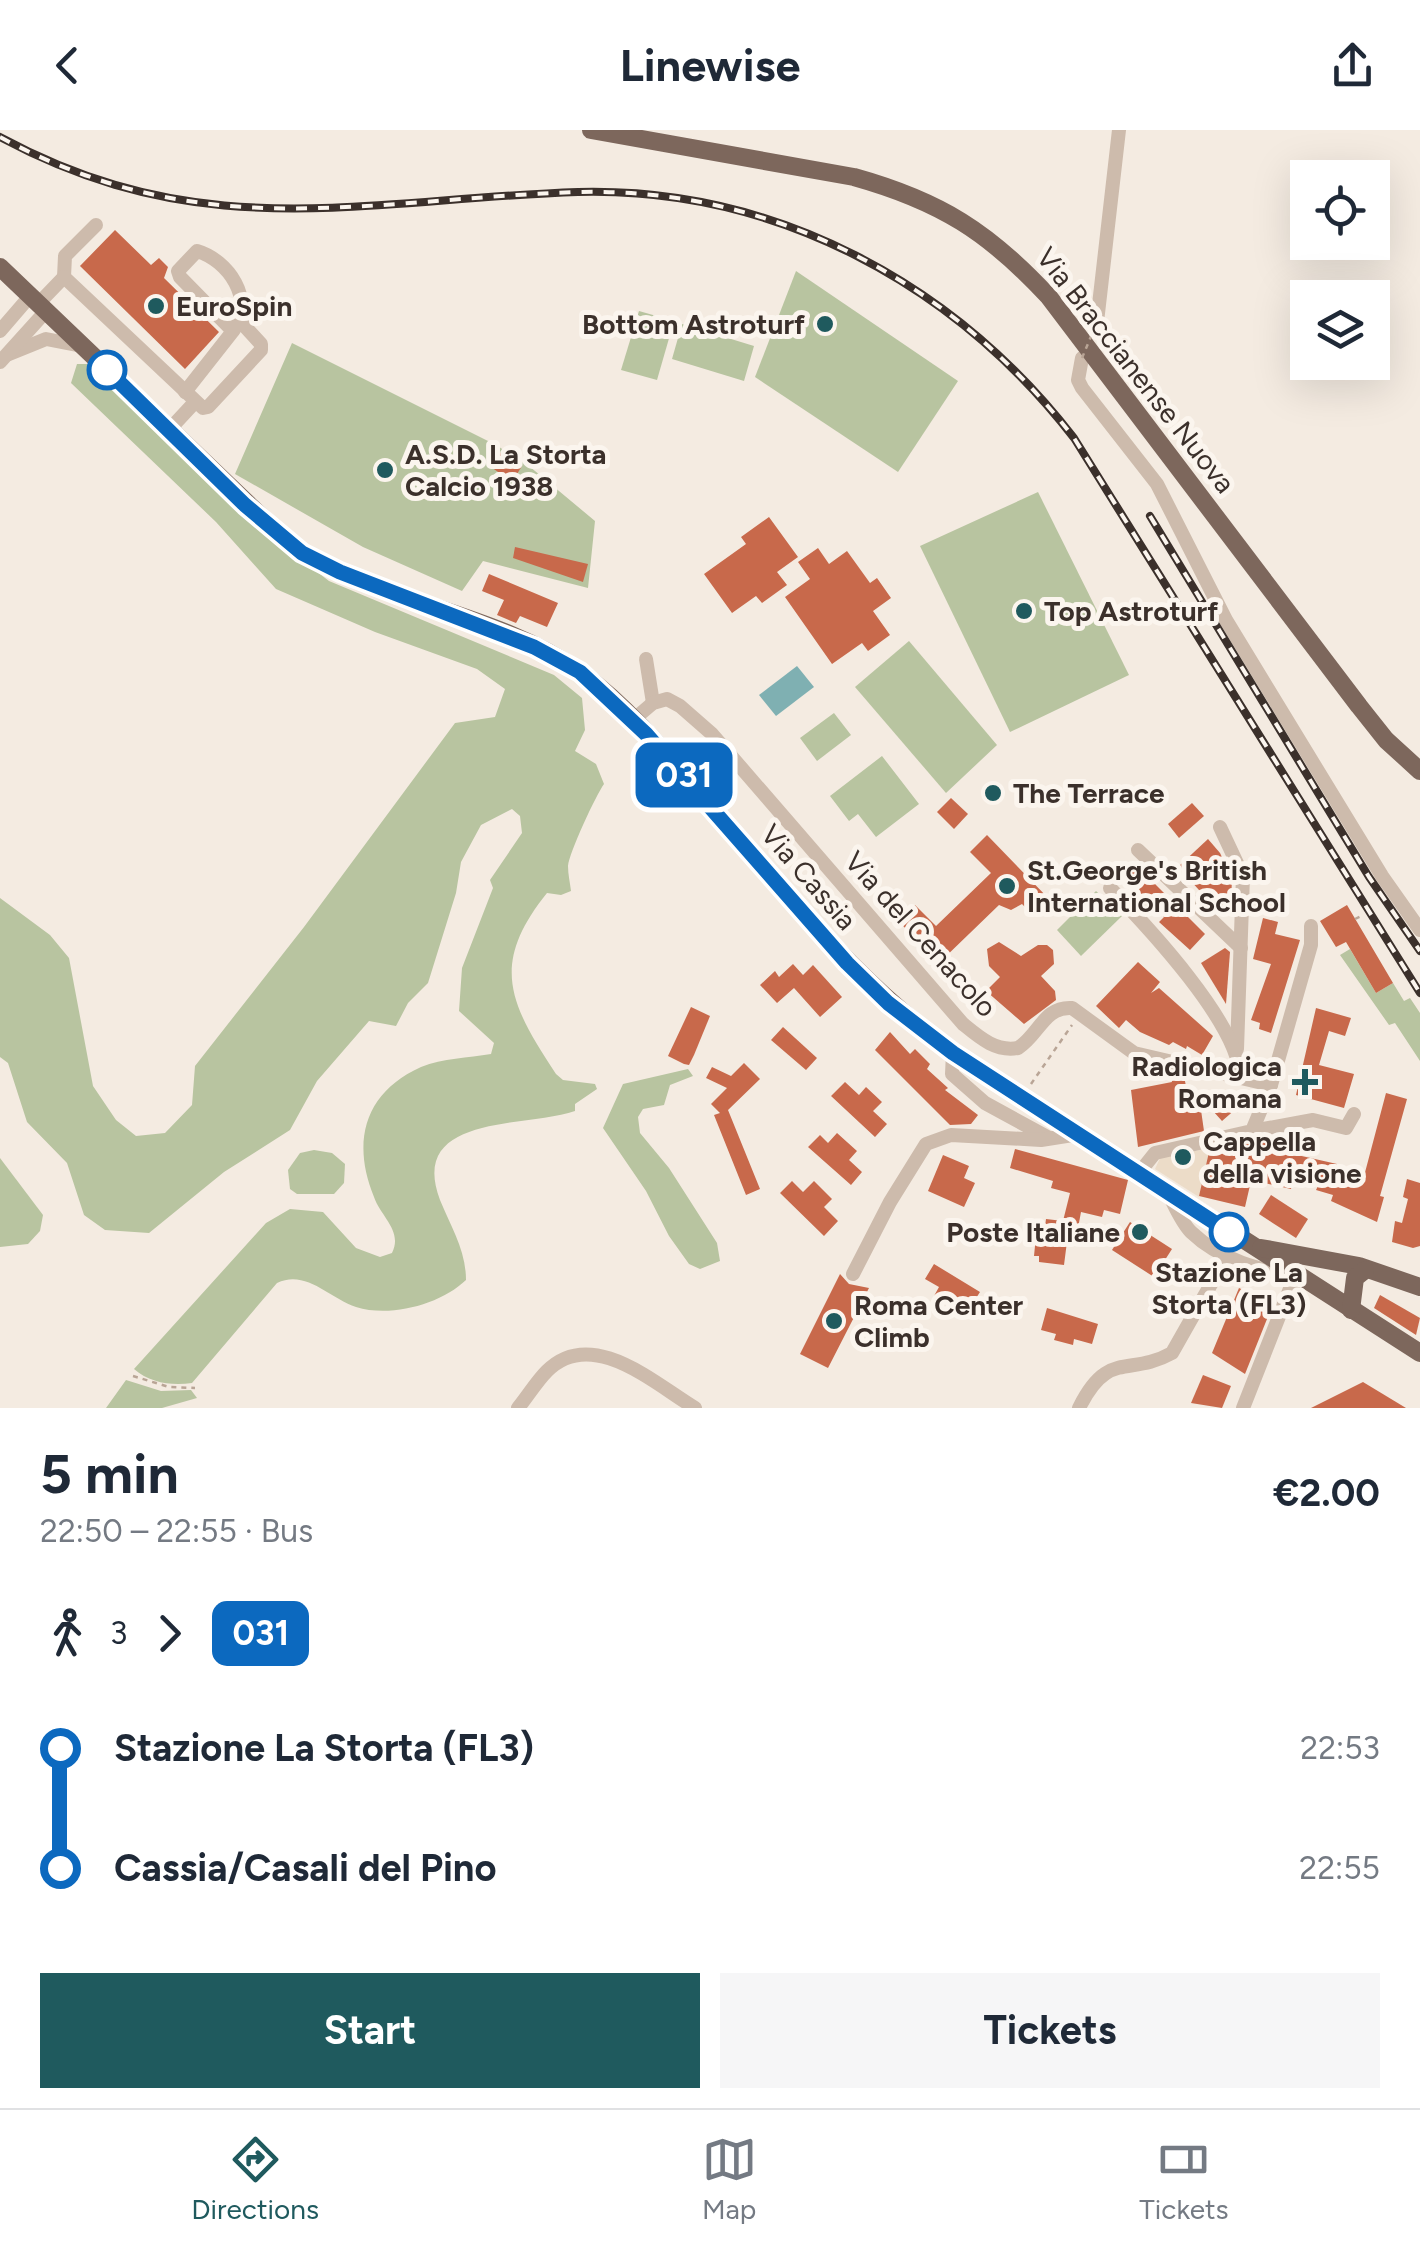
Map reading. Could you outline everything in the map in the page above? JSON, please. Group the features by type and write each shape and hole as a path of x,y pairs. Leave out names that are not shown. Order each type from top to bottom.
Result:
{"main road":[{"name":"Via Braccianense Nuova","path":"592,130 867,181 932,204 990,238 1050,297 1359,706 1386,740 1420,771"},
{"name":"Via Cassia","path":"0,267 245,505 302,553 354,578 551,654 580,672 632,720 873,990 953,1053 1420,1353"},
{"path":"1251,1246 1322,1259 1420,1287"},
{"path":"1300,1278 1314,1261 1322,1259"},
{"path":"1317,1288 1338,1272 1365,1270"},
{"path":"1351,1310 1355,1278 1365,1270"}],"street":[{"path":"1097,322 1119,130"},
{"path":"0,331 39,303 64,277 65,256 96,225"},
{"path":"64,277 190,397 208,407 258,355 261,344 237,326 180,277 178,272 197,251 206,254 240,288 245,309 237,326 190,397 169,430"},
{"path":"5,358 39,303"},
{"path":"5,358 46,340 82,346"},
{"path":"1082,358 1078,380 1082,388 1157,484 1226,620 1382,876 1420,930"},
{"path":"632,720 653,703 646,659"},
{"name":"Via del Cenacolo","path":"653,703 674,701 712,734 977,1036 995,1046 1013,1049 1024,1045 1045,1018 1060,1007 1080,1013"},
{"path":"1220,827 1244,876 1237,1050 1240,1077"},
{"path":"1138,850 1240,948"},
{"path":"1110,888 1170,950 1237,1050"},
{"path":"1252,1132 1271,1085 1310,945 1310,926"},
{"path":"1080,1013 1116,1044 1134,1052 1271,1085"},
{"path":"953,1053 952,1074 963,1087 1052,1139"},
{"path":"1139,1173 1155,1153 1313,1120 1346,1128 1354,1114"},
{"path":"853,1274 926,1144 951,1134 1052,1139 1079,1134"},
{"path":"1167,1191 1188,1230 1227,1256 1244,1266 1300,1278"},
{"path":"1078,1408 1110,1368 1172,1353 1227,1256"},
{"path":"1243,1408 1291,1286 1300,1278"},
{"path":"518,1408 549,1368 575,1355 594,1354 614,1359 694,1408"}],"path":[{"path":"1082,358 1097,322"},
{"path":"1354,919 1361,916"},
{"path":"1022,1098 1080,1013"},
{"path":"133,1376 169,1387 195,1388"}],"green space":[{"name":"Bottom Astroturf","path":"796,271 958,381 898,472 755,377"},
{"path":"639,311 674,321 657,380 621,370"},
{"path":"682,324 754,346 744,381 672,359"},
{"name":"A.S.D. La Storta Calcio 1938","path":"292,343 496,445 529,466 595,521 588,588 483,561 462,591 363,547 235,474"},
{"path":"77,364 96,364 299,558 329,581 554,675 582,698 585,730 575,751 596,764 604,784 570,859 571,891 561,895 547,893 517,942 512,963 518,1005 556,1074 563,1080 595,1084 597,1089 575,1104 575,1111 478,1129 456,1138 441,1152 434,1172 440,1200 461,1249 466,1280 429,1302 384,1311 356,1307 308,1282 277,1283 192,1383 184,1384 154,1380 134,1369 266,1223 290,1209 323,1212 356,1248 380,1257 392,1253 393,1231 367,1176 364,1138 368,1120 375,1104 402,1077 447,1060 491,1054 494,1043 459,1011 462,968 493,888 490,880 522,833 520,816 512,809 481,825 461,862 456,893 428,983 408,1003 396,1026 369,1021 317,1081 290,1130 224,1172 149,1233 105,1230 84,1215 67,1163 27,1122 8,1063 0,1057 0,898 50,935 69,958 93,1086 116,1120 136,1136 165,1133 192,1105 195,1066 455,723 495,717 505,689 477,669 375,632 276,589 216,522 71,383"},
{"name":"Top Astroturf","path":"1038,492 1129,675 1010,732 920,546"},
{"path":"909,641 997,745 946,793 855,687"},
{"path":"834,713 851,735 817,761 800,738"},
{"path":"882,756 919,804 876,837 858,814 849,821 830,796"},
{"path":"1096,891 1122,916 1081,956 1057,930"},
{"path":"1350,949 1376,993 1393,983 1404,1001 1410,998 1420,1013 1420,1061 1395,1023 1389,1025 1340,955"},
{"path":"688,1069 693,1076 670,1085 664,1105 643,1109 638,1117 640,1133 669,1168 717,1243 720,1261 700,1269 689,1264 669,1236 646,1191 603,1128 623,1084"},
{"path":"300,1153 332,1153 345,1164 344,1183 334,1194 297,1194 290,1189 288,1170"},
{"path":"0,1158 43,1215 40,1231 28,1244 0,1247"},
{"path":"126,1380 161,1391 191,1390 197,1398 162,1408 106,1408"}],"shaded area":[{"path":"1210,1148 1199,1197 1155,1169 1160,1158"}],"water":[{"path":"797,666 814,687 776,716 759,695"}],"building":[{"name":"EuroSpin","path":"115,230 151,265 159,258 168,267 164,278 219,332 185,369 80,266"},
{"path":"501,452 522,466 512,482 491,467"},
{"path":"769,517 798,557 777,572 787,585 762,603 756,596 732,613 704,574 746,544 741,537"},
{"path":"515,547 588,564 583,582 513,558"},
{"path":"818,548 829,564 847,551 870,583 877,578 891,598 873,611 890,635 868,651 862,643 832,664 785,597 810,579 798,562"},
{"path":"489,574 558,603 547,627 520,616 516,623 497,615 504,600 482,591"},
{"path":"951,798 968,814 954,829 937,812"},
{"path":"1192,803 1204,816 1179,838 1168,824"},
{"name":"St.George's British International School","path":"987,835 1050,900 1034,916 1022,904 1011,910 999,905 940,962 898,921 915,905 936,926 991,873 970,852"},
{"path":"1208,839 1232,878 1231,903 1220,913 1178,867"},
{"path":"1136,865 1205,934 1190,950 1159,922 1164,917 1123,879"},
{"path":"1347,905 1393,983 1376,993 1346,942 1336,947 1320,921"},
{"path":"1263,918 1278,922 1275,934 1300,940 1271,1033 1259,1029 1260,1023 1251,1020 1271,964 1253,959"},
{"path":"999,942 1021,956 1038,945 1053,950 1054,964 1041,976 1055,991 1056,1000 1024,1024 986,991 1000,977 989,966 987,949"},
{"path":"1225,948 1230,952 1226,1004 1201,963"},
{"path":"1138,962 1160,982 1151,993 1159,988 1213,1036 1202,1055 1187,1046 1186,1049 1173,1042 1169,1045 1140,1032 1126,1020 1119,1028 1096,1006"},
{"path":"793,964 803,975 813,965 842,997 820,1017 794,988 777,1003 760,985 775,971 779,977"},
{"path":"691,1007 710,1016 689,1065 668,1056"},
{"path":"1316,1008 1351,1018 1345,1036 1329,1031 1319,1065 1354,1074 1344,1108 1296,1095"},
{"path":"783,1027 817,1058 806,1070 771,1040"},
{"path":"890,1032 910,1054 915,1049 930,1064 927,1069 948,1088 945,1090 978,1115 971,1124 950,1125 875,1050"},
{"path":"744,1063 760,1079 728,1110 760,1189 746,1195 714,1115 720,1113 711,1104 727,1088 706,1078 712,1067 731,1076"},
{"path":"1170,1073 1184,1076 1191,1112 1201,1110 1204,1131 1138,1147 1131,1090 1172,1082"},
{"path":"845,1082 859,1095 866,1087 882,1102 873,1111 887,1124 875,1137 831,1096"},
{"path":"1235,1091 1248,1106 1240,1112 1237,1108 1222,1121 1213,1111"},
{"path":"1386,1093 1407,1099 1380,1196 1384,1197 1377,1222 1331,1201 1333,1195 1316,1190 1318,1186 1293,1178 1291,1189 1247,1179 1251,1181 1245,1207 1199,1196 1209,1152 1288,1136 1284,1152 1337,1164 1335,1172 1363,1180"},
{"path":"837,1133 857,1151 849,1160 862,1172 851,1185 808,1147 820,1135 828,1143"},
{"path":"1015,1149 1128,1180 1120,1214 1104,1210 1102,1217 1081,1212 1078,1228 1069,1226 1064,1265 1039,1262 1039,1256 1034,1256 1037,1226 1045,1227 1046,1219 1063,1221 1070,1193 1051,1188 1053,1181 1010,1168"},
{"path":"943,1155 969,1166 964,1178 975,1183 964,1207 928,1191"},
{"path":"1407,1179 1420,1183 1420,1246 1413,1248 1392,1242 1395,1221 1402,1223 1408,1199 1403,1197"},
{"path":"792,1181 803,1192 814,1181 832,1199 824,1207 838,1221 824,1236 780,1193"},
{"path":"1271,1195 1308,1219 1296,1238 1259,1214"},
{"path":"1130,1222 1172,1249 1154,1277 1112,1250"},
{"path":"934,1264 980,1292 969,1309 955,1301 952,1306 934,1296 939,1287 925,1279"},
{"name":"Roma Center Climb","path":"840,1274 849,1284 869,1288 828,1368 800,1354"},
{"path":"1239,1288 1273,1304 1245,1374 1212,1353"},
{"path":"1380,1295 1420,1318 1416,1335 1374,1308"},
{"path":"1047,1308 1098,1324 1092,1344 1074,1339 1073,1345 1054,1340 1056,1334 1041,1330"},
{"path":"1203,1375 1231,1386 1222,1408 1191,1403"},
{"path":"1363,1382 1406,1408 1311,1408"}],"railway":[{"path":"0,137 75,171 146,193 216,205 354,207 578,192 651,195 722,207 791,227 856,255 917,291 974,334 1027,383 1074,438 1420,993"},
{"path":"1150,516 1369,877 1420,951"}],"bus line":[{"name":"031","path":"107,370 245,505 302,553 340,572 551,654 580,672 646,734 847,963 905,1018 1229,1232"}],"place":[{"name":"EuroSpin","path":"156,306"},
{"name":"Bottom Astroturf","path":"825,324"},
{"name":"A.S.D. La Storta Calcio 1938","path":"385,470"},
{"name":"Top Astroturf","path":"1024,611"},
{"name":"The Terrace","path":"993,793"},
{"name":"St.George's British International School","path":"1007,886"},
{"name":"Radiologica Romana","path":"1305,1082"},
{"name":"Cappella della visione","path":"1183,1157"},
{"name":"Poste Italiane","path":"1140,1232"},
{"name":"Stazione La Storta (FL3)","path":"1229,1232"},
{"name":"Roma Center Climb","path":"834,1321"}]}
